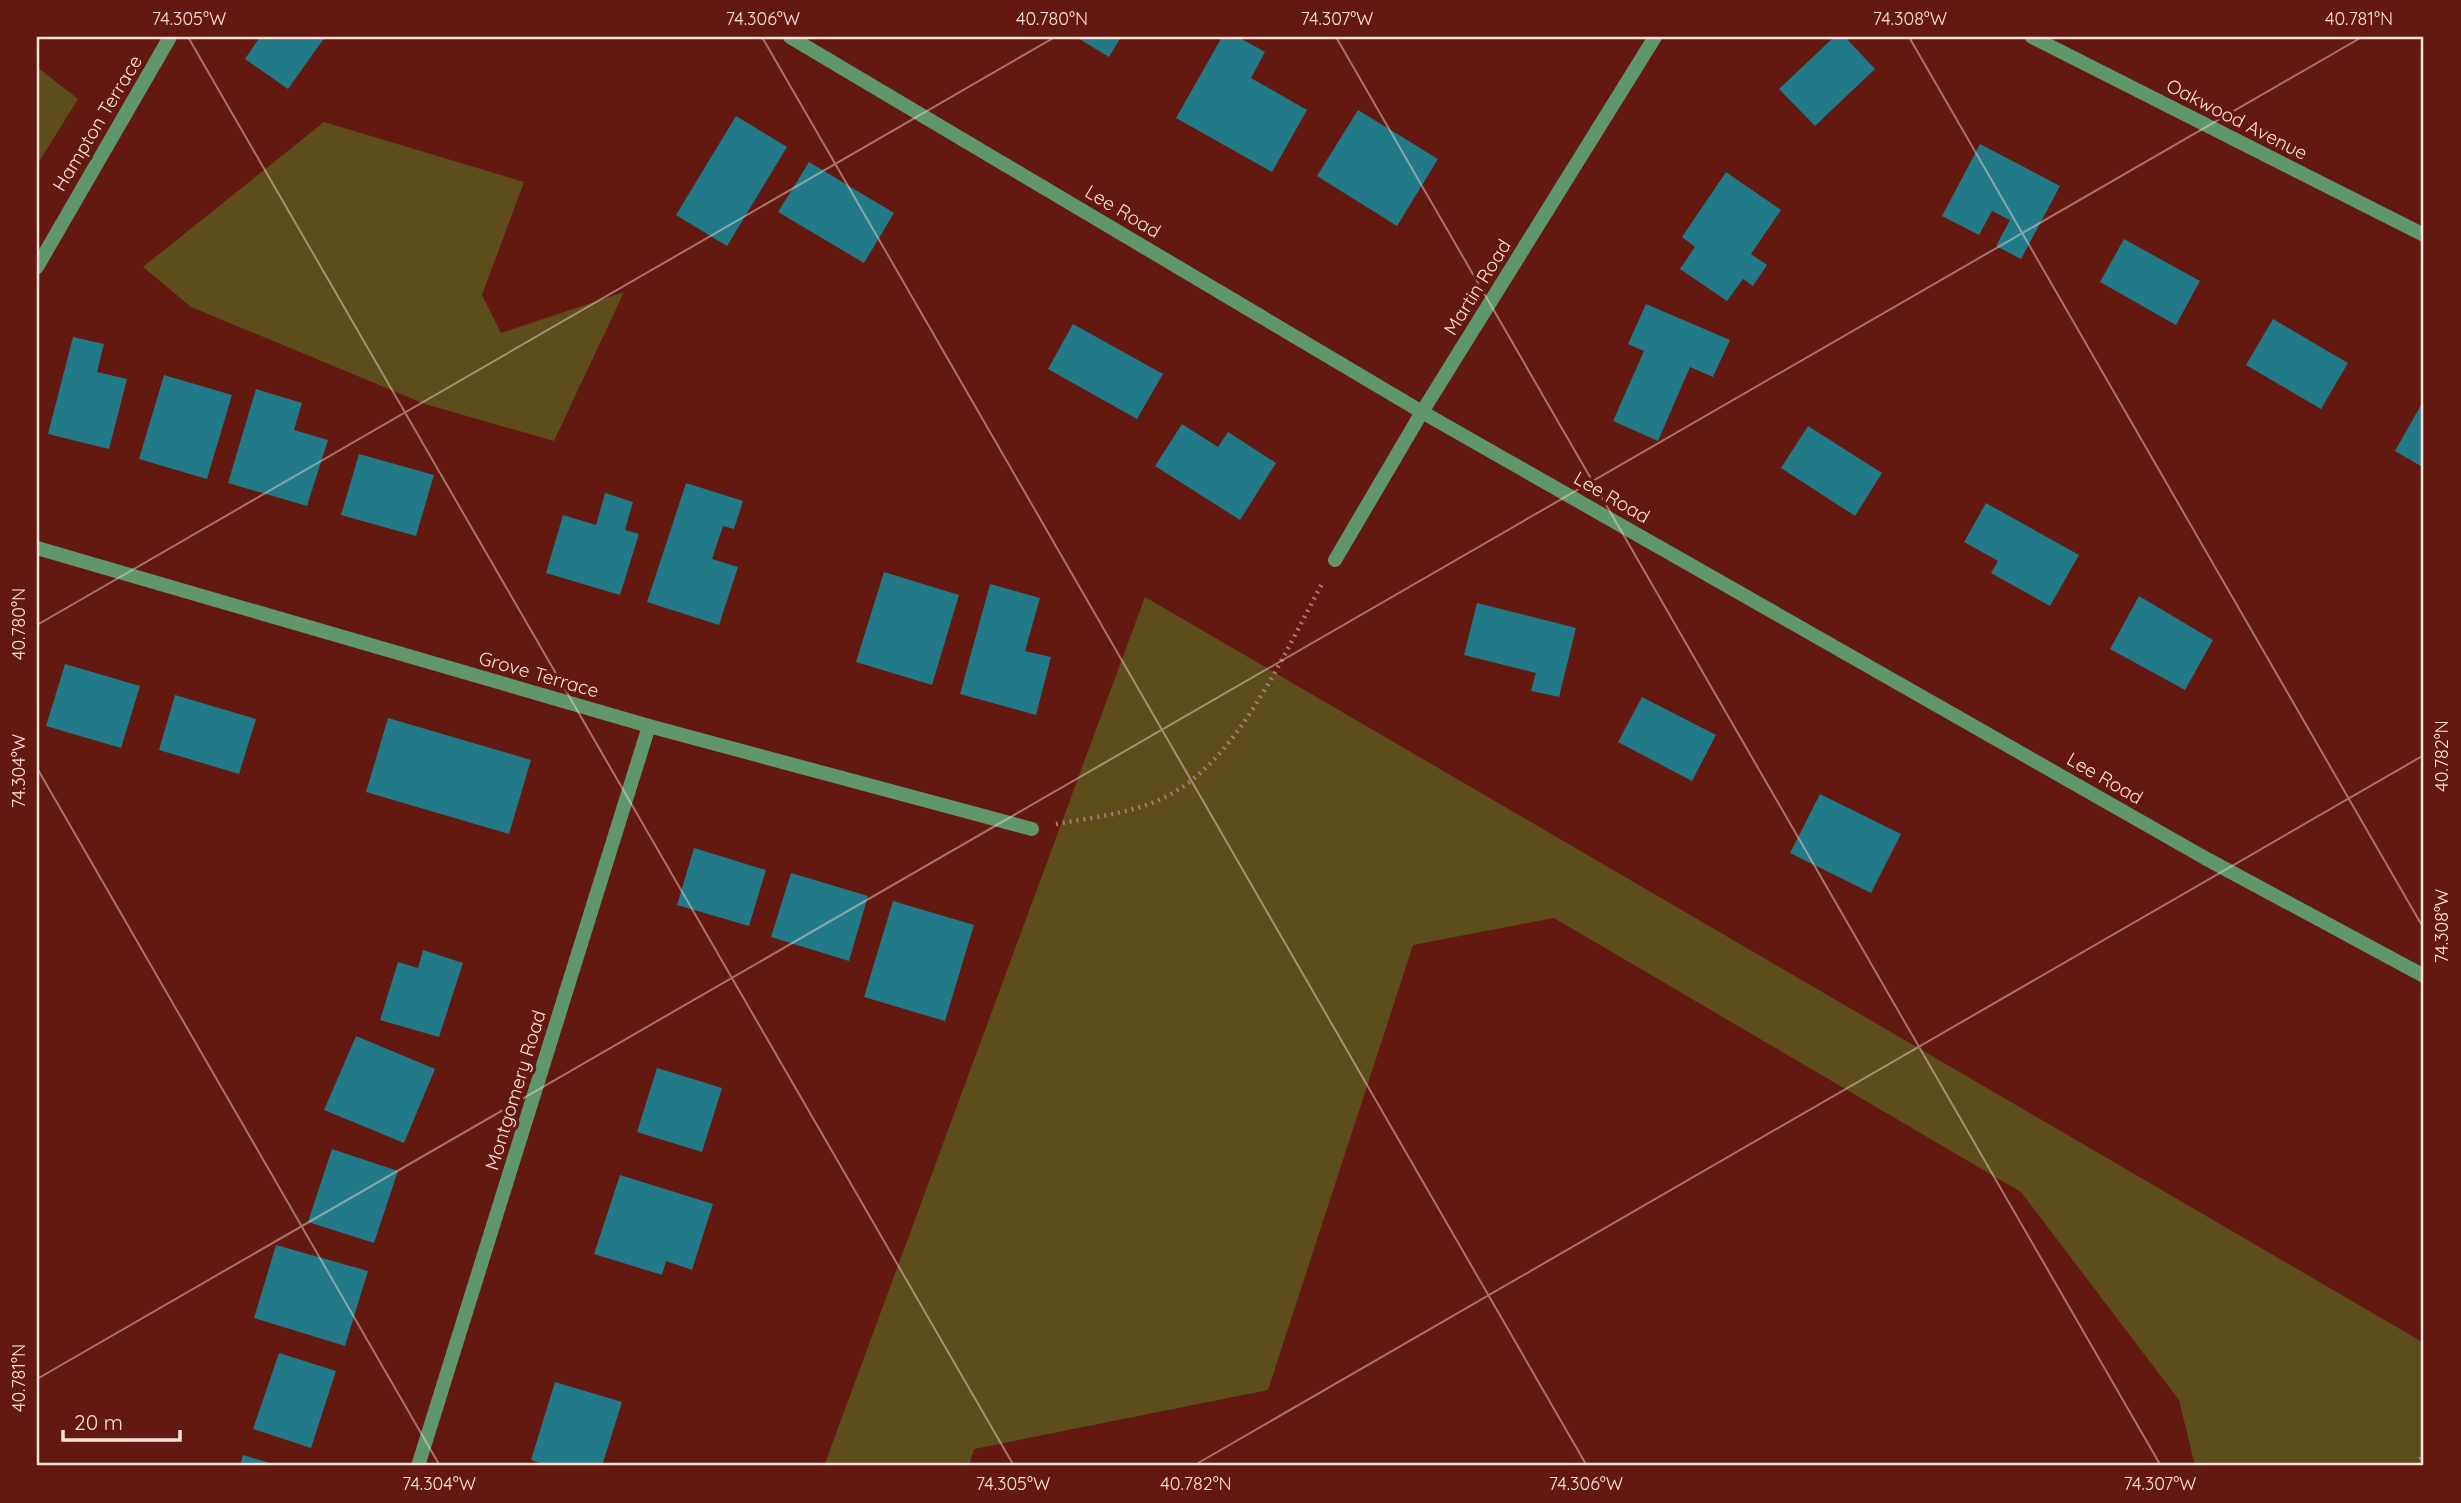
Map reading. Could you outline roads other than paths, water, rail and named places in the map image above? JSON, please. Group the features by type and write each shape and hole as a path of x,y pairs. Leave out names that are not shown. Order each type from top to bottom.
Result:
{"street":[{"name":"Hampton Terrace","path":"37,267 170,37"},
{"name":"Lee Road","path":"790,37 1422,412 2205,858 2424,976"},
{"name":"Martin Road","path":"1335,560 1422,412 1655,37"},
{"name":"Oakwood Avenue","path":"2032,37 2424,235"},
{"name":"Grove Terrace","path":"37,548 649,726 1032,829"},
{"name":"Montgomery Road","path":"418,1466 649,726"}]}
